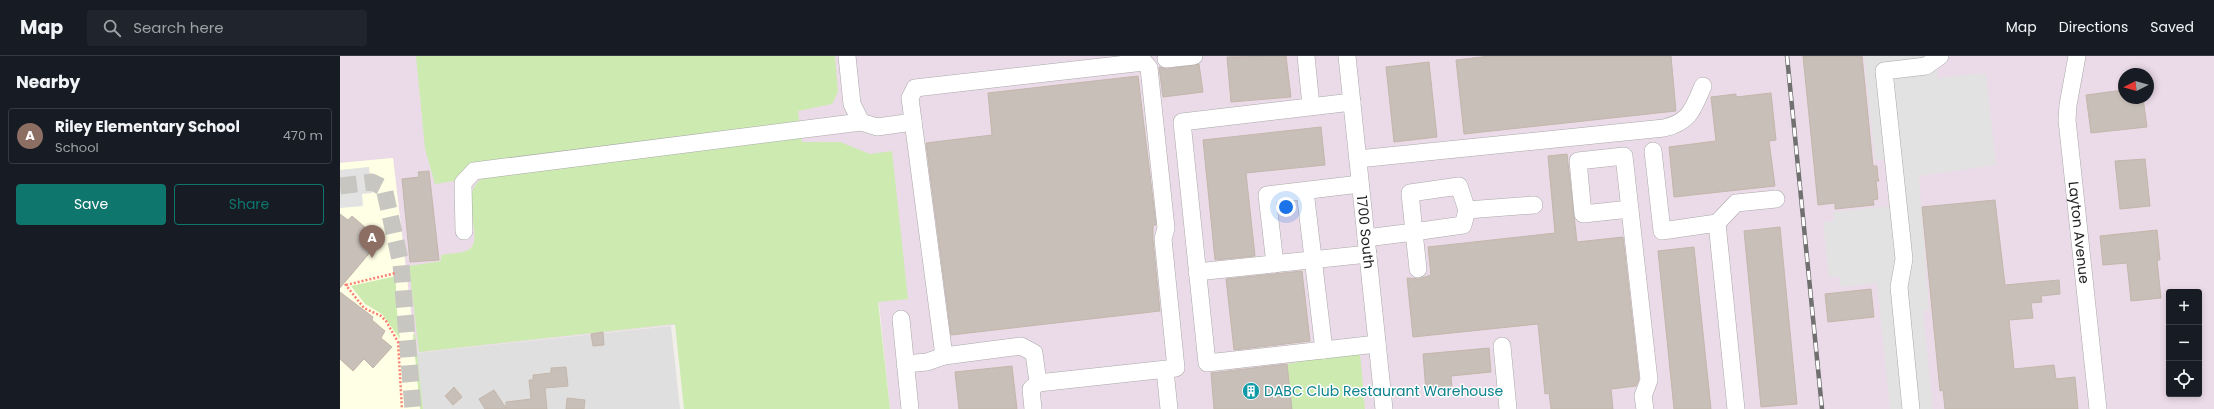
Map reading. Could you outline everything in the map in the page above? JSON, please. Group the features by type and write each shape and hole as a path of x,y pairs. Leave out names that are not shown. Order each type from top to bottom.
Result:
{"street":[{"path":"847,56 852,104 861,122"},
{"path":"1166,59 1194,56"},
{"path":"1306,56 1311,106"},
{"name":"1700 South","path":"1347,56 1384,409"},
{"path":"1911,409 1899,287 1904,259 1884,71 1926,66 1940,56"},
{"name":"Layton Avenue","path":"2077,56 2068,104 2067,120 2098,409"},
{"path":"944,356 910,98 915,88 1144,62 1149,68 1166,228 1163,239 1176,368 1038,383 1031,389 1033,409"},
{"path":"1358,159 1664,128 1677,125 1688,117 1703,86"},
{"path":"1352,102 1182,122 1197,272 1207,363 1377,344"},
{"path":"464,230 463,183 474,171 861,122 877,127 913,122"},
{"path":"1653,151 1662,231 1717,223 1736,203 1776,199"},
{"path":"1275,264 1267,196 1360,184"},
{"path":"1197,272 1313,260 1414,232 1463,225 1467,210 1459,186 1410,193 1414,232 1418,269"},
{"path":"1305,191 1324,350"},
{"path":"1467,210 1534,205"},
{"path":"1630,209 1649,380 1643,396 1645,409"},
{"path":"1717,223 1736,409"},
{"path":"901,319 910,409"},
{"path":"906,364 927,362 944,356 1021,346 1034,353 1038,383"},
{"path":"1502,346 1508,409"},
{"path":"1165,370 1169,409"}],"path":[{"path":"396,273 346,284 364,308 381,316 386,321 398,342 402,409"}],"shaded area":[{"path":"340,56 2214,56 2214,409 890,409 879,303 416,353 393,158 340,163"},
{"path":"1864,56 1935,56 1938,78 1986,73 1996,165 1919,176 1929,310 1923,311 1933,409 1890,409 1877,283 1840,287 1839,276 1829,278 1823,222 1834,221 1833,212 1891,206 1887,159 1875,160"},
{"path":"393,158 422,409 340,409 340,163"},
{"path":"369,167 372,193 362,194 363,206 340,208 340,170"},
{"path":"671,326 680,409 421,409 416,353"}],"green space":[{"path":"416,56 835,56 838,92 832,104 798,111 800,127 435,184 425,149"},
{"path":"801,134 802,142 840,142 870,154 892,151 908,299 878,302 890,409 684,409 675,324 419,352 409,266 441,261 441,255 465,251 473,245 474,236 471,203 472,192 477,183 487,176"},
{"path":"396,276 396,302 400,339 382,314 365,304 351,286"},
{"path":"415,334 423,409 420,409 413,335"},
{"path":"1356,352 1360,353 1365,409 1292,409 1287,364"}],"building":[{"path":"1286,56 1291,97 1231,102 1227,57"},
{"path":"1490,56 1671,56 1676,111 1464,134 1456,60"},
{"path":"1803,56 1862,56 1873,166 1877,166 1879,181 1876,181 1878,199 1873,200 1874,205 1835,209 1835,203 1818,205"},
{"path":"1429,62 1437,137 1394,142 1386,67"},
{"path":"1199,64 1203,92 1163,97 1159,67 1167,69"},
{"path":"1138,76 1156,225 1153,225 1153,240 1160,311 951,335 926,143 992,135 988,93"},
{"path":"2118,91 2118,104 2144,104 2147,127 2091,133 2086,95"},
{"path":"1771,93 1776,140 1769,141 1775,186 1674,197 1669,147 1716,141 1711,97 1736,94 1736,97"},
{"path":"1321,127 1325,165 1246,173 1255,256 1215,260 1203,140"},
{"path":"1567,154 1577,242 1623,237 1639,379 1636,386 1611,389 1613,409 1551,409 1549,393 1545,394 1538,324 1413,337 1407,278 1419,279 1431,275 1428,247 1555,233 1548,156"},
{"path":"2145,159 2150,206 2120,209 2115,161"},
{"path":"429,171 439,260 410,262 402,179 419,177 418,172"},
{"path":"1995,200 2005,285 2059,280 2060,294 2041,296 2042,302 2031,303 2033,318 2009,320 2014,369 2054,365 2056,379 2075,377 2078,409 1945,409 1943,390 1940,391 1922,207"},
{"path":"340,214 348,220 352,216 366,228 359,237 373,249 340,288"},
{"path":"1780,227 1797,404 1761,407 1744,231"},
{"path":"2157,230 2160,260 2157,260 2161,298 2131,301 2127,263 2103,265 2100,236"},
{"path":"1694,247 1711,409 1674,409 1658,251"},
{"path":"1302,271 1310,341 1234,350 1226,279"},
{"path":"1871,289 1874,317 1828,322 1825,294"},
{"path":"340,292 373,317 372,320 385,331 381,338 392,347 373,368 364,359 353,371 340,359"},
{"path":"603,332 604,345 593,346 591,334"},
{"path":"1489,348 1491,372 1451,376 1452,390 1426,392 1423,354"},
{"name":"DABC Club Restaurant Warehouse","path":"1287,364 1292,409 1214,409 1211,373"},
{"path":"1012,366 1017,409 959,409 955,372"},
{"path":"566,367 568,386 545,388 547,409 485,409 479,399 494,390 506,408 506,402 531,399 529,380 533,380 533,375 551,373 551,368"},
{"path":"454,387 462,397 453,405 445,396"},
{"path":"567,398 585,400 584,409 566,409"}],"tunnel":[{"path":"340,186 372,182 384,188 401,264 413,409"}],"railway":[{"path":"1787,56 1822,409"}],"place":[{"name":"Riley Elementary School","path":"372,258"},
{"name":"DABC Club Restaurant Warehouse","path":"1251,391"}]}
